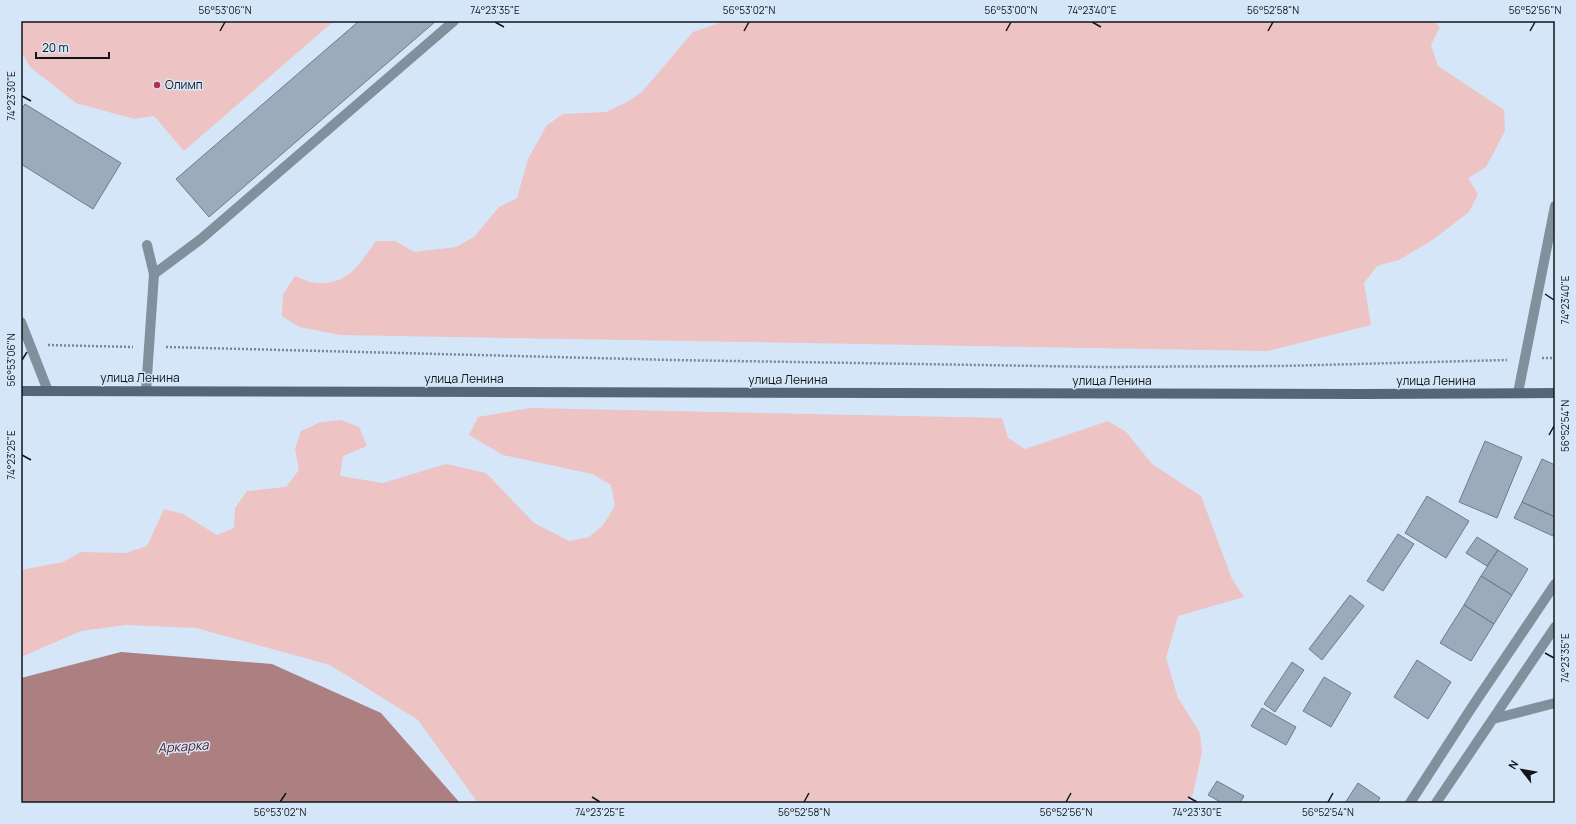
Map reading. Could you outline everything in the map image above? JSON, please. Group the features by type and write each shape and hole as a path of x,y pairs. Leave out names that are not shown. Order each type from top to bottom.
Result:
{"main road":[{"name":"улица Ленина","path":"21,391 1555,393"}],"street":[{"path":"154,274 201,239 454,21"},
{"path":"1518,393 1555,206"},
{"path":"146,391 154,274 147,245"},
{"path":"21,322 48,391"},
{"path":"1410,803 1472,707 1555,584"},
{"path":"1436,803 1554,629"},
{"path":"1493,719 1555,703"}],"path":[{"path":"30,344 240,348 672,360 1102,367 1282,366 1525,359"}],"shaded area":[{"name":"Олимп","path":"21,21 334,21 184,151 154,116 134,119 76,103 30,67 21,51"},
{"path":"726,21 1432,21 1440,27 1431,45 1438,66 1504,110 1505,131 1486,167 1468,178 1478,194 1469,212 1434,239 1399,260 1377,266 1364,283 1371,325 1268,351 340,335 299,327 282,316 283,294 295,276 316,283 337,281 345,277 358,265 376,241 395,241 414,252 456,247 474,237 499,207 517,198 528,159 547,125 563,114 606,112 627,102 642,92 693,32"},
{"path":"530,408 1002,418 1008,438 1025,449 1108,421 1126,432 1152,464 1201,496 1232,579 1244,597 1178,616 1166,658 1178,698 1200,733 1202,752 1193,794 1186,803 478,803 418,720 330,665 196,628 126,625 81,631 21,657 21,570 63,562 81,552 126,553 147,546 164,509 183,514 217,535 234,528 235,508 247,491 286,487 299,470 295,449 301,431 321,422 341,420 359,427 367,446 343,456 340,476 383,483 446,464 486,473 534,523 569,541 589,537 603,525 615,506 611,485 592,474 503,455 469,435 478,417"}],"water":[{"name":"Аркарка","path":"121,652 272,664 381,713 460,803 21,803 21,678"}],"building":[{"path":"359,21 436,21 209,217 176,179"},
{"path":"25,104 121,163 93,209 21,164 21,110"},
{"path":"1485,441 1522,457 1497,518 1459,502"},
{"path":"1542,459 1555,465 1555,517 1522,502"},
{"path":"1427,496 1469,521 1446,558 1405,533"},
{"path":"1522,502 1555,517 1555,531 1553,536 1514,518"},
{"path":"1398,534 1414,544 1383,591 1367,581"},
{"path":"1477,537 1498,550 1487,566 1466,553"},
{"path":"1498,550 1528,569 1512,595 1481,576"},
{"path":"1481,576 1512,595 1494,624 1464,605"},
{"path":"1350,595 1364,606 1322,660 1309,649"},
{"path":"1464,605 1494,624 1471,661 1440,643"},
{"path":"1417,660 1451,682 1428,719 1394,697"},
{"path":"1292,662 1304,670 1275,712 1264,704"},
{"path":"1324,677 1351,693 1331,727 1303,711"},
{"path":"1262,708 1296,727 1286,745 1251,726"},
{"path":"1217,781 1244,796 1240,803 1222,803 1208,795"},
{"path":"1358,783 1380,798 1377,803 1345,803"}],"place":[{"name":"Олимп","path":"157,85"}]}
